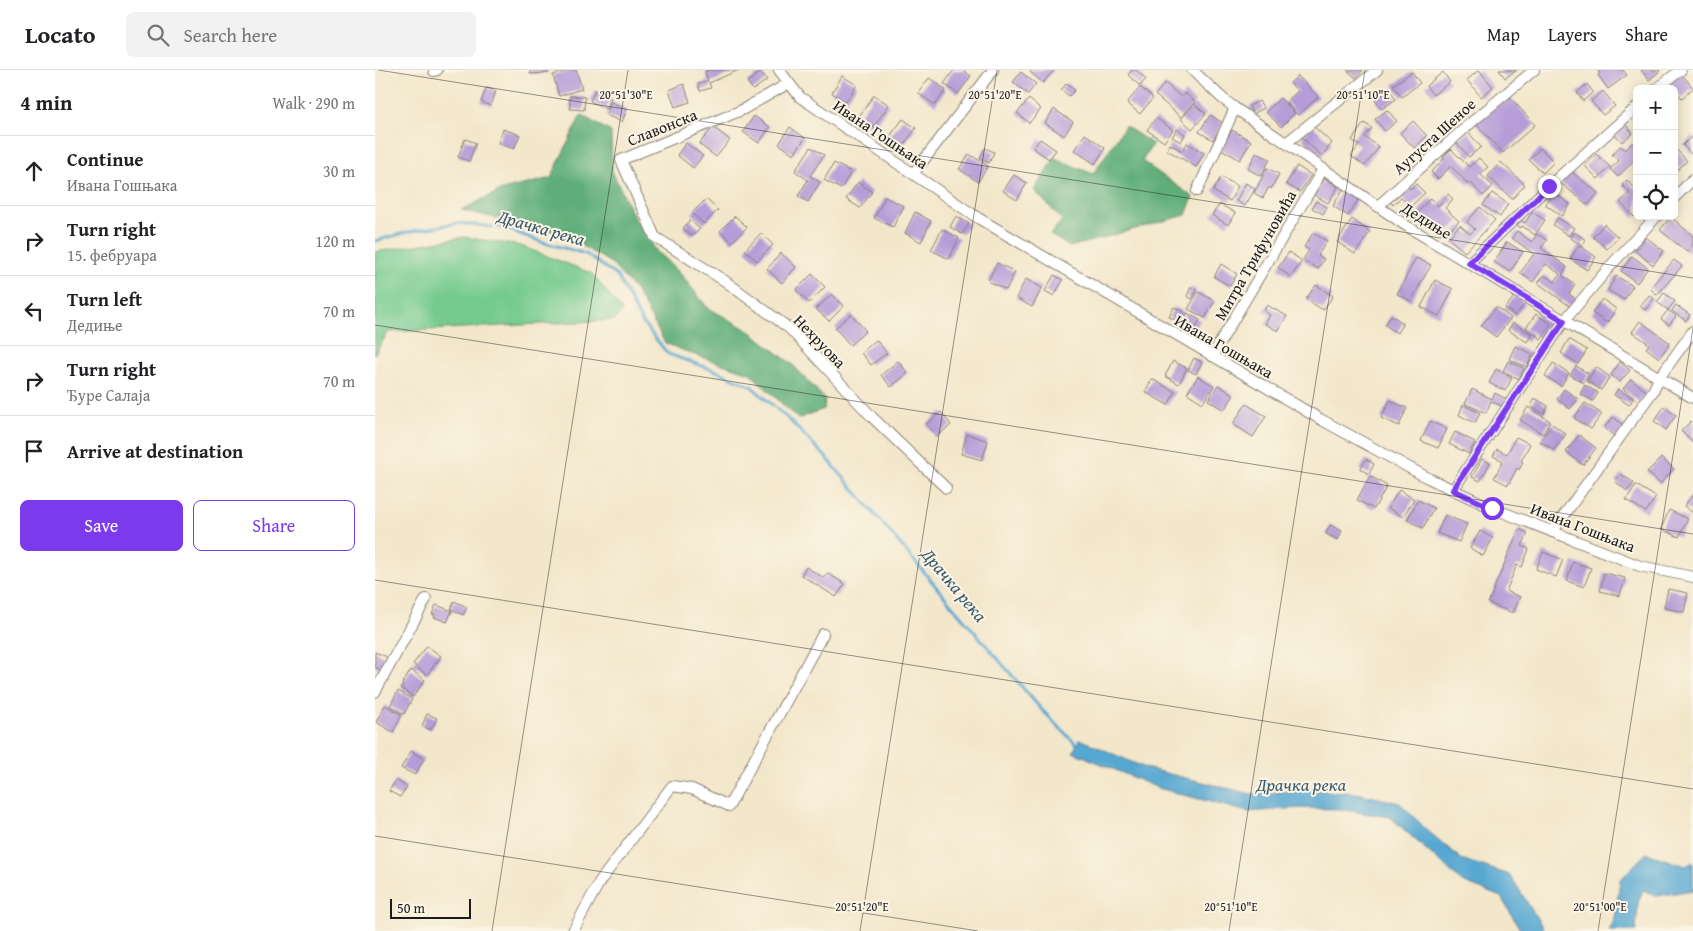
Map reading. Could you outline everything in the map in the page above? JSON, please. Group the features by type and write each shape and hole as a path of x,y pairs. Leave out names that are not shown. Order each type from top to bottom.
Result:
{"street":[{"name":"Ивана Гошњака","path":"779,70 800,97 978,218 1320,419 1453,490 1492,508 1640,566 1693,577"},
{"path":"913,174 993,70"},
{"name":"Дедиње","path":"1192,70 1235,108 1378,206 1693,398"},
{"path":"1286,143 1377,70"},
{"name":"Аугуста Шеное","path":"1378,206 1533,70"},
{"path":"1661,85 1681,70"},
{"name":"Славонска","path":"655,237 621,160 742,110 789,83"},
{"path":"1197,191 1235,108"},
{"path":"1469,263 1549,186 1633,111"},
{"name":"Митра Трифуновића","path":"1213,356 1323,169"},
{"path":"1678,194 1693,179"},
{"path":"1453,490 1564,321 1613,262 1653,220"},
{"name":"Нехруова","path":"655,237 725,281 790,329 872,418 946,488"},
{"path":"1552,532 1653,391 1659,378 1693,331"},
{"path":"375,692 426,600"},
{"path":"573,931 600,881 672,786 692,789 729,806 823,634"}],"green space":[{"path":"581,115 611,132 612,171 633,215 657,252 679,272 707,307 751,332 793,365 825,399 824,409 798,419 750,373 665,343 636,291 611,263 560,233 461,210 502,190 551,178"},
{"path":"1125,126 1153,144 1142,161 1193,197 1186,215 1070,247 1050,235 1062,220 1034,190 1055,158 1093,174"},
{"path":"464,237 521,246 591,273 622,311 615,320 388,332 375,354 375,252"}],"water":[{"path":"1080,739 1145,768 1251,794 1309,790 1356,793 1400,803 1426,829 1461,859 1510,875 1545,931 1521,931 1501,897 1462,882 1390,817 1338,809 1299,808 1248,812 1158,788 1073,752"},
{"path":"1646,853 1686,866 1693,862 1693,890 1657,896 1643,890 1638,903 1636,931 1609,931 1615,918 1620,880"}],"building":[{"path":"530,70 548,70 548,73 530,74"},
{"path":"576,70 582,89 559,96 553,75"},
{"path":"709,70 739,70 709,83 711,88 700,91 698,84 708,81 705,72"},
{"path":"954,70 963,70 971,76 958,94 944,84"},
{"path":"1032,70 1054,70 1043,83 1030,72"},
{"path":"1132,70 1136,70 1146,79 1140,86 1128,75"},
{"path":"1347,70 1363,70 1356,78"},
{"path":"1479,70 1493,87 1481,97 1467,80"},
{"path":"1499,70 1517,70 1505,78"},
{"path":"1597,70 1623,70 1627,75 1608,89 1598,75 1600,73"},
{"path":"1641,70 1659,70 1660,71 1649,80"},
{"path":"761,72 767,80 753,90 747,82"},
{"path":"1021,72 1036,84 1028,94 1013,82"},
{"path":"1412,72 1420,83 1402,97 1393,85"},
{"path":"1443,72 1450,82 1433,95 1426,86"},
{"path":"1681,73 1693,88 1682,98 1678,93 1678,85 1671,85 1669,83"},
{"path":"842,76 857,85 846,102 832,93"},
{"path":"1298,76 1318,97 1298,115 1286,102 1298,91 1290,83"},
{"path":"929,78 946,90 935,105 918,93"},
{"path":"1067,83 1075,90 1069,96 1061,90"},
{"path":"1165,83 1181,97 1185,93 1195,102 1181,117 1155,95"},
{"path":"684,84 690,102 675,107 669,90"},
{"path":"1587,84 1593,92 1583,101 1577,93"},
{"path":"1140,87 1153,98 1140,114 1127,103"},
{"path":"486,88 496,91 491,106 481,102"},
{"path":"1389,89 1396,99 1382,109 1375,100"},
{"path":"595,90 611,98 606,109 590,101"},
{"path":"1603,91 1615,106 1603,115 1591,101"},
{"path":"874,95 889,105 873,128 858,118"},
{"path":"570,96 585,97 584,110 570,109"},
{"path":"1509,96 1535,125 1503,153 1474,122"},
{"path":"1280,98 1295,113 1281,127 1266,112"},
{"path":"1029,99 1041,109 1029,123 1017,113"},
{"path":"1259,101 1264,108 1253,114 1249,106"},
{"path":"611,102 627,109 622,122 606,115"},
{"path":"1194,104 1206,114 1192,129 1181,119"},
{"path":"1054,109 1073,122 1064,136 1045,123"},
{"path":"1387,110 1397,121 1385,131 1375,119"},
{"path":"1210,115 1223,123 1213,140 1199,132"},
{"path":"754,116 770,127 759,143 743,132"},
{"path":"1156,118 1173,130 1164,142 1147,130"},
{"path":"903,119 916,128 903,146 890,136"},
{"path":"1413,121 1427,136 1414,148 1400,133"},
{"path":"1623,122 1633,133 1622,142 1612,131"},
{"path":"1364,123 1372,128 1365,137 1379,147 1365,166 1351,156 1359,145 1352,140"},
{"path":"1313,126 1332,143 1322,156 1302,138"},
{"path":"713,127 730,140 716,157 699,144"},
{"path":"790,127 805,138 794,154 779,144"},
{"path":"503,129 520,135 514,149 498,143"},
{"path":"1177,129 1185,134 1181,142 1172,137"},
{"path":"1232,130 1251,141 1240,160 1221,149"},
{"path":"1468,132 1481,147 1469,157 1456,142"},
{"path":"1085,134 1105,148 1095,164 1074,150"},
{"path":"1693,135 1693,156 1683,145"},
{"path":"465,139 476,143 469,161 458,157"},
{"path":"1040,139 1056,150 1049,159 1033,148"},
{"path":"686,143 703,156 693,168 677,155"},
{"path":"1187,143 1204,153 1196,167 1167,150 1170,144 1182,151"},
{"path":"1633,144 1633,161 1618,177 1610,169 1619,161 1612,155 1620,146 1626,150"},
{"path":"811,147 824,155 810,176 820,182 808,202 798,196 808,180 795,171"},
{"path":"985,148 994,152 989,163 980,158"},
{"path":"1540,148 1554,162 1543,173 1529,160"},
{"path":"1451,149 1469,167 1479,158 1488,167 1480,174 1493,186 1483,196 1471,183 1469,185 1451,166 1438,179 1431,172"},
{"path":"1678,151 1687,161 1678,169"},
{"path":"1256,153 1270,159 1261,176 1248,169"},
{"path":"969,154 988,166 978,182 959,169"},
{"path":"1596,154 1610,167 1598,179 1585,166"},
{"path":"1501,162 1525,185 1512,199 1488,176"},
{"path":"834,163 851,172 841,189 824,180"},
{"path":"1297,166 1311,175 1300,192 1286,184"},
{"path":"1267,168 1279,174 1271,189 1269,187 1263,198 1254,193"},
{"path":"1569,170 1598,193 1588,205 1559,182"},
{"path":"1014,175 1027,183 1017,200 1003,191"},
{"path":"1221,177 1238,186 1230,201 1213,191"},
{"path":"1325,178 1338,187 1328,203 1314,195"},
{"path":"1627,180 1633,187 1633,216 1620,202 1630,193 1622,185"},
{"path":"858,182 872,192 860,208 846,199"},
{"path":"1246,183 1255,189 1245,206 1236,201"},
{"path":"1405,184 1410,189 1416,184 1425,193 1410,207 1401,197 1393,205 1388,199"},
{"path":"1343,189 1359,198 1348,216 1333,206"},
{"path":"1553,192 1570,204 1562,216 1545,204"},
{"path":"1492,193 1508,204 1500,217 1483,205"},
{"path":"1448,194 1453,199 1445,208 1459,221 1446,234 1432,221 1430,223 1418,212 1430,198 1438,206"},
{"path":"885,197 904,206 893,227 874,218"},
{"path":"706,199 718,210 704,224 692,213"},
{"path":"1316,201 1327,207 1323,214 1312,208"},
{"path":"1220,204 1235,213 1228,225 1212,215"},
{"path":"1480,207 1495,220 1465,252 1448,238 1460,225 1470,234 1475,229 1467,222"},
{"path":"915,212 931,221 921,242 905,233"},
{"path":"1532,212 1545,220 1535,235 1522,226 1521,228 1515,224 1519,219 1525,223"},
{"path":"735,216 747,227 732,242 720,231"},
{"path":"956,216 969,224 962,234 950,227"},
{"path":"1558,218 1574,228 1569,236 1553,225"},
{"path":"1352,219 1370,232 1355,254 1337,242"},
{"path":"690,220 700,229 692,236 683,228"},
{"path":"1668,220 1674,220 1693,236 1693,244 1687,252 1660,230"},
{"path":"1604,224 1618,237 1607,249 1593,237"},
{"path":"942,229 959,238 949,259 931,250"},
{"path":"1517,231 1532,242 1537,234 1547,240 1541,248 1567,267 1562,275 1575,285 1569,294 1576,299 1571,307 1538,283 1544,275 1555,282 1560,274 1546,264 1533,282 1520,273 1534,254 1512,238"},
{"path":"1574,232 1586,240 1582,245 1570,238"},
{"path":"761,233 773,245 757,261 745,250"},
{"path":"1313,233 1327,241 1318,255 1324,259 1318,269 1303,260 1309,250 1304,247"},
{"path":"1646,237 1664,251 1653,265 1635,251"},
{"path":"1507,242 1523,252 1510,272 1494,262"},
{"path":"1579,245 1596,257 1587,270 1570,259"},
{"path":"1289,252 1302,261 1291,277 1278,268"},
{"path":"781,253 796,267 782,283 767,269"},
{"path":"1632,256 1648,268 1637,283 1621,271"},
{"path":"1416,258 1431,265 1411,301 1397,294"},
{"path":"1674,260 1682,266 1657,295 1650,288"},
{"path":"997,263 1015,272 1006,290 988,281"},
{"path":"1221,264 1237,274 1230,286 1214,277"},
{"path":"812,274 825,287 809,303 796,290"},
{"path":"1054,275 1063,280 1054,296 1045,291"},
{"path":"1616,276 1633,286 1624,300 1608,290"},
{"path":"1026,279 1042,288 1032,307 1016,298"},
{"path":"1435,280 1453,289 1439,316 1421,307"},
{"path":"1316,285 1333,296 1323,310 1306,299"},
{"path":"1191,287 1197,290 1192,299 1187,296"},
{"path":"1198,292 1215,301 1205,318 1188,309"},
{"path":"1664,293 1675,301 1668,310 1657,302"},
{"path":"832,294 844,306 829,321 816,309"},
{"path":"1649,295 1654,299 1645,310 1640,306"},
{"path":"1515,296 1525,304 1515,316 1505,308"},
{"path":"1602,299 1616,309 1607,323 1592,313"},
{"path":"1267,305 1287,316 1278,331 1265,324 1270,315 1264,311"},
{"path":"1676,305 1690,315 1686,321 1672,311"},
{"path":"1174,307 1184,312 1180,322 1169,317"},
{"path":"1496,307 1511,318 1496,337 1481,326"},
{"path":"1668,310 1676,316 1669,325 1661,319"},
{"path":"1187,313 1200,320 1194,331 1181,323"},
{"path":"851,314 866,331 850,345 835,328"},
{"path":"1536,314 1551,324 1541,339 1526,328"},
{"path":"1391,315 1403,323 1397,333 1385,325"},
{"path":"1640,321 1670,343 1659,358 1646,348 1649,344 1632,332"},
{"path":"1513,323 1532,334 1527,342 1508,330"},
{"path":"1569,339 1587,350 1578,364 1561,353"},
{"path":"876,340 887,353 871,365 861,353"},
{"path":"1515,346 1533,354 1527,367 1509,359"},
{"path":"1194,358 1202,362 1196,374 1188,370"},
{"path":"898,361 908,373 891,387 881,375"},
{"path":"1173,361 1187,368 1179,384 1165,376"},
{"path":"1508,361 1524,368 1519,379 1503,371"},
{"path":"1620,362 1630,370 1620,382 1611,375"},
{"path":"1553,363 1569,373 1561,386 1545,376"},
{"path":"1576,366 1589,374 1584,383 1570,375"},
{"path":"1596,367 1610,377 1601,390 1587,381"},
{"path":"1496,369 1512,378 1505,391 1489,383"},
{"path":"1198,376 1214,386 1203,403 1187,393"},
{"path":"1152,379 1175,392 1168,405 1145,392"},
{"path":"1631,379 1647,392 1639,402 1623,389"},
{"path":"1218,385 1234,395 1224,410 1208,400"},
{"path":"1585,385 1598,393 1593,401 1580,394"},
{"path":"1472,389 1492,399 1495,393 1506,399 1502,406 1491,401 1486,413 1465,404"},
{"path":"1564,389 1578,399 1570,409 1557,399"},
{"path":"1618,389 1633,399 1629,405 1614,395"},
{"path":"1535,398 1548,406 1544,414 1531,406"},
{"path":"1390,400 1407,408 1399,426 1381,418"},
{"path":"1585,403 1602,414 1591,429 1574,418"},
{"path":"1246,404 1266,416 1253,437 1233,424"},
{"path":"1463,405 1480,413 1475,423 1459,415"},
{"path":"1528,407 1550,421 1543,434 1520,420"},
{"path":"1664,407 1676,415 1666,430 1654,421"},
{"path":"941,412 951,425 936,437 926,424"},
{"path":"1613,417 1626,427 1617,438 1604,428"},
{"path":"1430,421 1447,429 1438,448 1421,441"},
{"path":"1691,421 1693,423 1693,443 1681,431"},
{"path":"1552,424 1566,434 1554,450 1540,441"},
{"path":"1455,432 1475,442 1469,454 1449,444"},
{"path":"967,434 988,441 982,460 961,454"},
{"path":"1579,435 1596,448 1583,465 1566,452"},
{"path":"1516,437 1530,444 1521,461 1523,462 1519,470 1517,468 1508,485 1494,478 1503,461 1493,456 1497,449 1507,454"},
{"path":"1661,458 1674,469 1660,484 1647,472"},
{"path":"1366,459 1374,464 1369,474 1360,469"},
{"path":"1482,459 1490,463 1480,481 1472,477"},
{"path":"1621,474 1634,483 1627,491 1615,481"},
{"path":"1370,476 1387,486 1374,509 1357,500"},
{"path":"1636,485 1656,497 1646,512 1626,500"},
{"path":"1399,490 1414,499 1403,517 1388,508"},
{"path":"1693,494 1693,513 1684,506"},
{"path":"1418,500 1434,508 1423,528 1407,520"},
{"path":"1669,510 1688,519 1679,537 1661,529"},
{"path":"1445,515 1467,524 1459,542 1437,533"},
{"path":"1330,525 1342,531 1338,540 1326,534"},
{"path":"1519,529 1528,533 1522,546 1529,549 1522,567 1517,565 1506,591 1520,597 1513,613 1488,603"},
{"path":"1480,531 1493,538 1483,556 1470,548"},
{"path":"1543,552 1563,560 1556,577 1536,569"},
{"path":"1573,562 1591,568 1584,587 1567,581"},
{"path":"806,567 824,578 827,573 845,584 836,597 801,575"},
{"path":"1604,573 1625,578 1620,596 1600,591"},
{"path":"1668,589 1688,593 1684,612 1664,608"},
{"path":"454,601 467,607 463,615 451,609"},
{"path":"436,605 452,611 447,622 434,617 435,615 432,614"},
{"path":"427,646 441,656 427,675 413,664"},
{"path":"375,652 387,657 381,670 375,667"},
{"path":"411,670 425,680 413,697 401,688"},
{"path":"398,691 412,699 404,714 390,706"},
{"path":"385,705 402,715 393,732 376,722"},
{"path":"427,714 437,718 431,730 422,726"},
{"path":"411,751 424,759 415,775 401,768"},
{"path":"396,780 407,787 400,797 389,791"}],"waterway":[{"name":"Драчка река","path":"375,241 408,232 457,223 504,228 542,242 586,254 617,276 642,322 668,354 717,371 751,386 825,456 1041,709 1080,748"}],"route":[{"path":"1492,508 1453,490 1564,321 1469,263 1549,186"}]}
